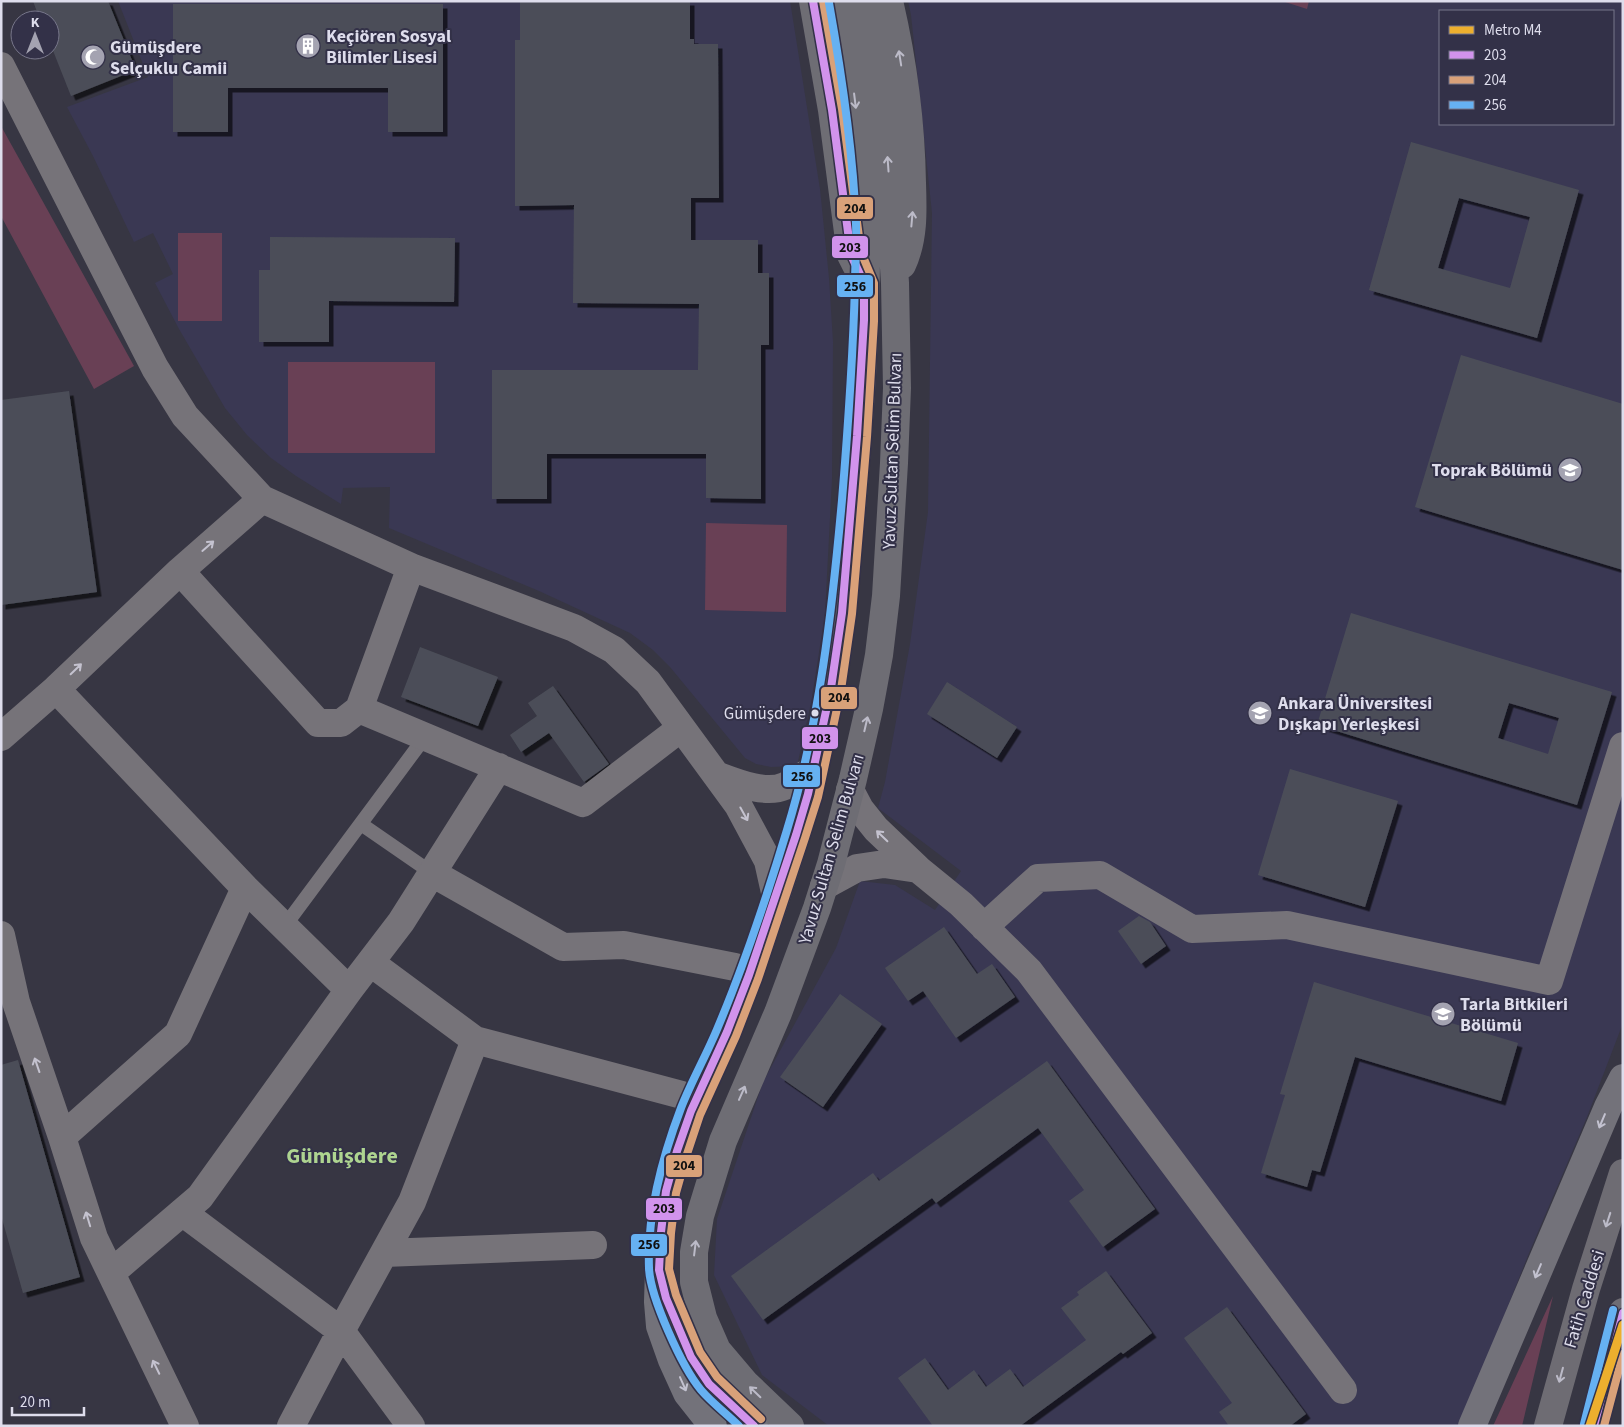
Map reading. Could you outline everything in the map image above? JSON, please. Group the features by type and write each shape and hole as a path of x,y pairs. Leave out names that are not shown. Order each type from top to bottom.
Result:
{"highway":[{"path":"1472,1426 1608,1106 1623,1078"},
{"path":"659,1270 658,1302 660,1326 672,1360 687,1393 712,1426"},
{"path":"709,1384 754,1426"}],"main road":[{"path":"813,1 832,110 851,255 864,282"},
{"name":"Yavuz Sultan Selim Bulvarı","path":"709,1384 691,1357 666,1298 659,1270 661,1232 666,1191 691,1111 727,1032 749,975 796,835 831,688 844,596 858,436 864,320 866,228 862,156 839,1"},
{"name":"Yavuz Sultan Selim Bulvarı","path":"790,1426 745,1382 717,1350 703,1318 694,1282 694,1252 700,1216 723,1140 803,949 824,886 850,790 869,709 879,655 891,533 897,388 895,282 885,127 864,1"},
{"path":"889,1 904,85 912,155 913,212 909,250 895,282"},
{"name":"Fatih Caddesi","path":"1548,1426 1586,1289 1623,1173"},
{"path":"1594,1426 1623,1312"}],"street":[{"path":"1,66 156,368 185,416 262,500 412,567 574,628 614,650 648,682 738,805 768,861 776,897"},
{"path":"1,737 56,689 180,571 262,500"},
{"path":"180,571 318,723 341,723 358,709 412,567"},
{"path":"56,689 244,888 349,990"},
{"path":"358,709 583,803 680,728"},
{"path":"984,927 1038,878 1100,875 1192,929 1287,925 1548,981 1623,746"},
{"path":"111,1273 200,1197 349,990 401,922 499,767"},
{"path":"716,775 748,787 784,787 813,769"},
{"path":"850,790 860,809 876,829 918,869 960,904 1029,971 1343,1390"},
{"path":"824,886 857,868 884,864 918,869"},
{"path":"432,873 562,947 624,945 735,967"},
{"path":"62,1137 178,1034 244,888"},
{"path":"1,935 16,1002 94,1238 186,1426"},
{"path":"371,963 475,1040 682,1095"},
{"path":"292,1426 341,1331 412,1202 475,1040"},
{"path":"182,1212 341,1331 411,1426"},
{"path":"384,1253 593,1245"}],"lane":[{"path":"284,927 425,737"},
{"path":"361,824 432,873"}],"shaded area":[{"path":"118,1 790,1 820,189 833,342 832,479 825,614 811,703 797,766 771,767 756,764 745,758 670,667 653,650 630,633 539,591 389,528 390,487 343,488 341,504 271,458 247,435 225,408 179,329 155,283 173,274 153,233 134,242 93,156 67,107 148,77"},
{"name":"Ankara Üniversitesi Dışkapı Yerleşkesi","path":"908,1 1623,1 1623,1023 1587,1117 1529,1253 1459,1426 829,1426 762,1375 714,1275 717,1219 763,1082 836,948 860,881 895,885 935,910 961,871 878,808 885,782 910,644 928,512 932,213"},
{"path":"1282,1 1309,1 1307,9"},
{"path":"1,126 134,366 94,389 1,216"},
{"path":"178,233 222,233 222,321 178,321"},
{"path":"288,362 435,362 435,453 288,453"},
{"path":"706,523 787,525 786,612 705,610"},
{"path":"1553,1296 1522,1426 1493,1426"}],"building":[{"name":"Gümüşdere Selçuklu Camii","path":"33,1 108,1 136,70 71,96 57,60 60,60 60,10 36,10"},
{"path":"520,1 690,1 690,39 694,39 694,44 718,44 719,198 691,198 691,240 758,240 758,273 769,273 769,345 761,345 761,499 706,498 706,454 547,454 547,499 492,499 492,370 698,370 699,304 573,303 574,205 515,206 515,40 520,40"},
{"name":"Keçiören Sosyal Bilimler Lisesi","path":"173,4 443,4 443,132 388,132 388,88 228,88 228,132 173,132"},
{"path":"1411,142 1579,190 1537,338 1369,290","holes":["1459,198 1530,217 1510,288 1438,268"]},
{"path":"270,237 455,238 454,302 329,301 329,342 259,342 259,270 270,270"},
{"path":"1461,355 1623,404 1623,570 1415,507"},
{"path":"69,391 97,592 1,605 1,400"},
{"path":"1351,613 1612,692 1577,805 1317,725","holes":["1509,703 1559,718 1548,754 1498,738"]},
{"path":"420,647 498,677 478,726 401,697"},
{"path":"947,682 1017,727 997,758 927,714"},
{"path":"553,686 609,764 584,782 549,733 521,752 510,735 537,716 528,703"},
{"path":"1290,769 1398,801 1365,907 1258,875"},
{"path":"1139,916 1150,922 1166,946 1141,964 1118,931"},
{"path":"944,927 977,974 992,964 1015,997 956,1038 923,991 908,1001 885,968"},
{"path":"1314,982 1518,1043 1501,1101 1355,1057 1320,1172 1312,1170 1307,1187 1261,1173 1285,1095 1280,1094"},
{"path":"840,994 882,1024 823,1107 780,1077"},
{"path":"18,1060 80,1277 23,1293 1,1215 1,1065"},
{"path":"1047,1061 1155,1209 1103,1247 1069,1201 1084,1190 1038,1128 936,1203 932,1198 763,1320 731,1276 873,1173 879,1181"},
{"path":"1106,1271 1152,1333 1123,1354 1121,1352 1020,1426 933,1426 898,1378 925,1358 948,1390 974,1370 986,1387 1010,1369 1023,1387 1086,1340 1061,1308 1079,1295 1077,1292"},
{"path":"1227,1307 1306,1414 1290,1426 1229,1426 1219,1412 1232,1403 1184,1338"}],"metro line":[{"name":"M4","path":"1590,1426 1623,1325"}],"transit line":[{"name":"203","path":"754,1426 709,1384 691,1357 666,1298 659,1270 666,1191 677,1151 691,1111 727,1032 749,975 808,794 831,688 842,613 857,436 864,320 864,283 851,255 832,110 813,1"},
{"name":"204","path":"761,1419 717,1377 700,1352 676,1295 669,1269 676,1193 687,1154 700,1115 736,1036 758,979 818,797 841,690 852,614 867,437 874,321 874,283 861,252 842,109 823,1"},
{"name":"256","path":"739,1426 701,1390 676,1349 661,1313 651,1281 649,1268 650,1227 657,1186 674,1127 685,1098 714,1037 737,978 787,830 808,748 829,625 838,542 852,365 856,239 855,196 850,141 829,3"},
{"name":"256","path":"1584,1424 1613,1310"},
{"name":"203","path":"1594,1426 1623,1313"},
{"name":"204","path":"1604,1426 1623,1354"}],"place":[{"name":"Keçiören Sosyal Bilimler Lisesi","path":"308,46"},
{"name":"Gümüşdere Selçuklu Camii","path":"93,57"},
{"name":"Toprak Bölümü","path":"1570,470"},
{"name":"Gümüşdere","path":"815,713"},
{"name":"Ankara Üniversitesi Dışkapı Yerleşkesi","path":"1260,713"},
{"name":"Tarla Bitkileri Bölümü","path":"1443,1014"}],"district":[{"name":"Gümüşdere","path":"342,1155"}]}
